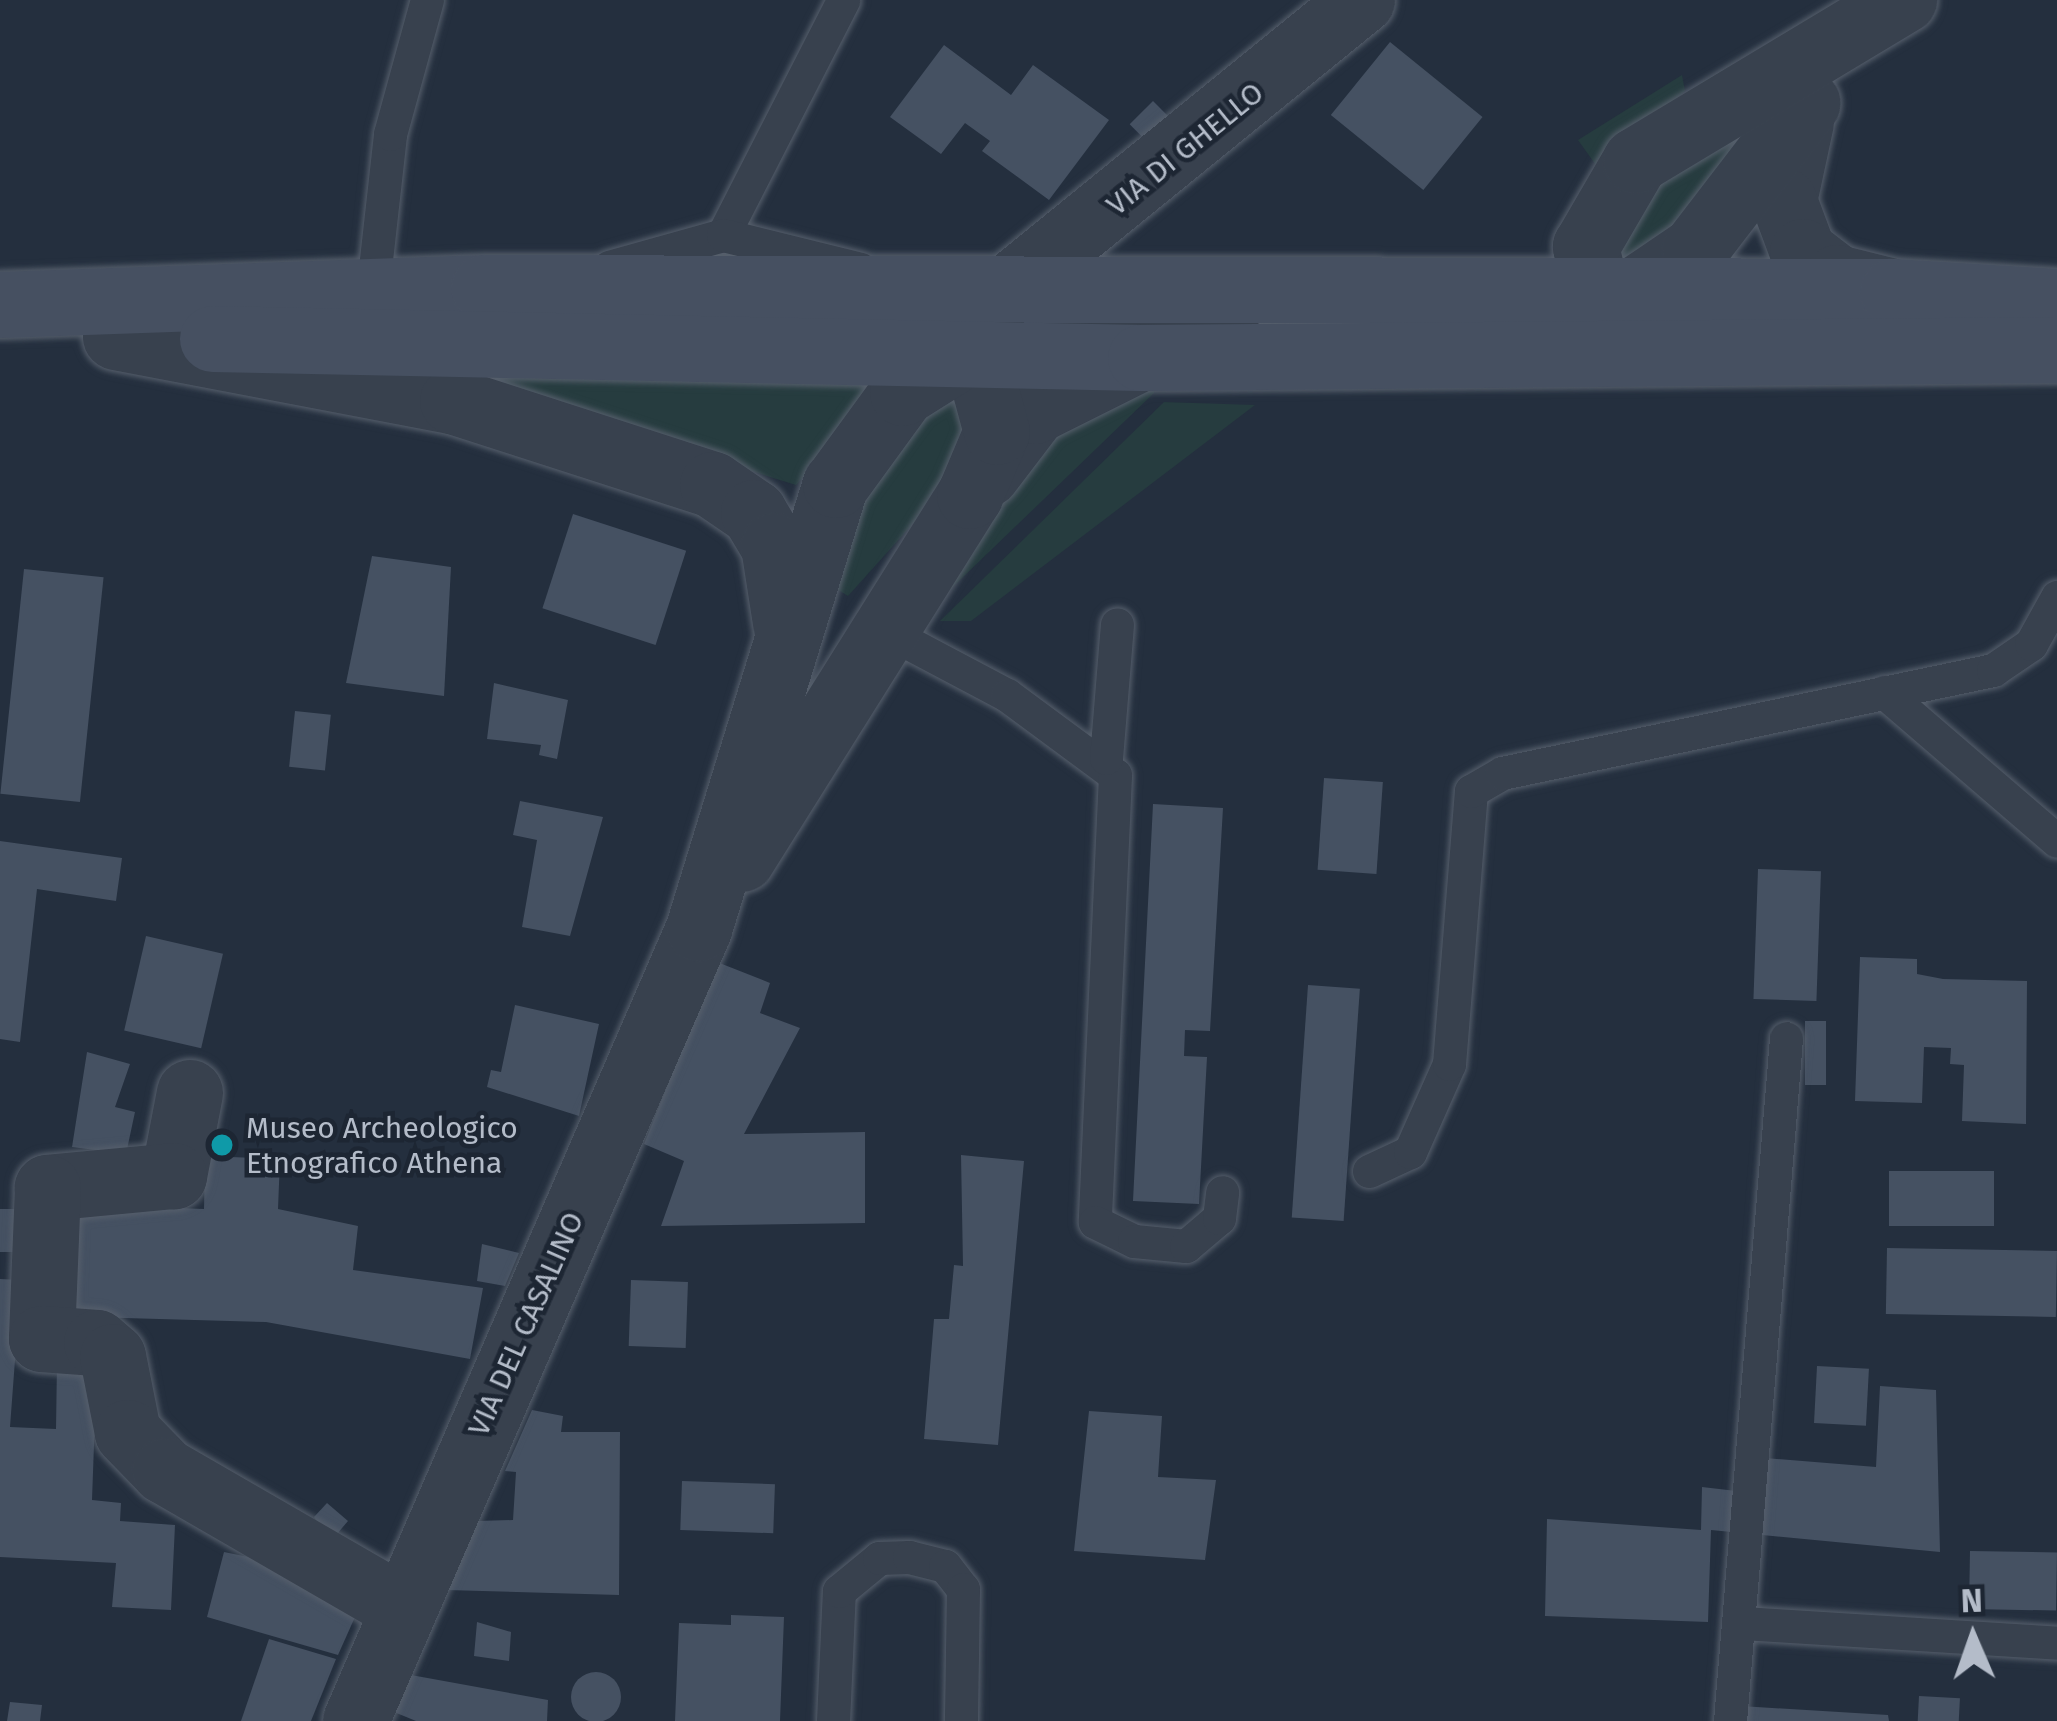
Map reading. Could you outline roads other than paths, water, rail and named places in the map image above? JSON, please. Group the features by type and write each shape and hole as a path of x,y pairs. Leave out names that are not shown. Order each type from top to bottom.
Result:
{"main road":[{"path":"0,332 116,337 369,318 554,288 937,292 977,337"},
{"path":"977,337 1242,296 1893,292 2057,302"},
{"path":"0,304 977,337 1142,358 2057,349"}],"street":[{"name":"VIA DI GHELLO","path":"699,929 786,624 836,485 874,426 1362,0"},
{"path":"1359,356 1440,326 1581,323 1614,297 1695,250 1808,103 1890,9"},
{"path":"1471,292 1537,256 1636,161 1712,106 1890,9"},
{"path":"1808,103 1788,164 1792,229 1818,268 1893,292"},
{"path":"1614,297 1586,247 1636,161"},
{"path":"554,288 781,318 947,321 977,337 998,432 970,496"},
{"path":"1614,297 2057,349"},
{"path":"116,337 453,401 713,485 754,512 774,546 786,624"},
{"path":"699,929 970,496 1035,411 1142,358"},
{"name":"VIA DEL CASALINO","path":"356,1721 401,1607 699,929"},
{"path":"190,1093 174,1176 48,1188 42,1340 97,1343 113,1357 128,1433 165,1471 401,1607"}],"lane":[{"path":"369,318 390,134 427,0"},
{"path":"723,235 843,0"},
{"path":"554,288 723,235 937,292"},
{"path":"1369,1171 1410,1152 1449,1064 1471,791 1502,773 1993,670 2031,644 2057,597"},
{"path":"1117,624 1106,758 1117,789 1095,1222 1134,1241 1186,1246 1219,1218 1222,1192"},
{"path":"884,630 1106,758"},
{"path":"1884,692 2057,841"},
{"path":"1730,1721 1743,1623 1786,1038"},
{"path":"833,1721 839,1592 865,1565 909,1557 945,1566 963,1589 962,1721"},
{"path":"1743,1623 2057,1643"}],"place":[{"name":"Museo Archeologico Etnografico Athena","path":"222,1145"}]}
